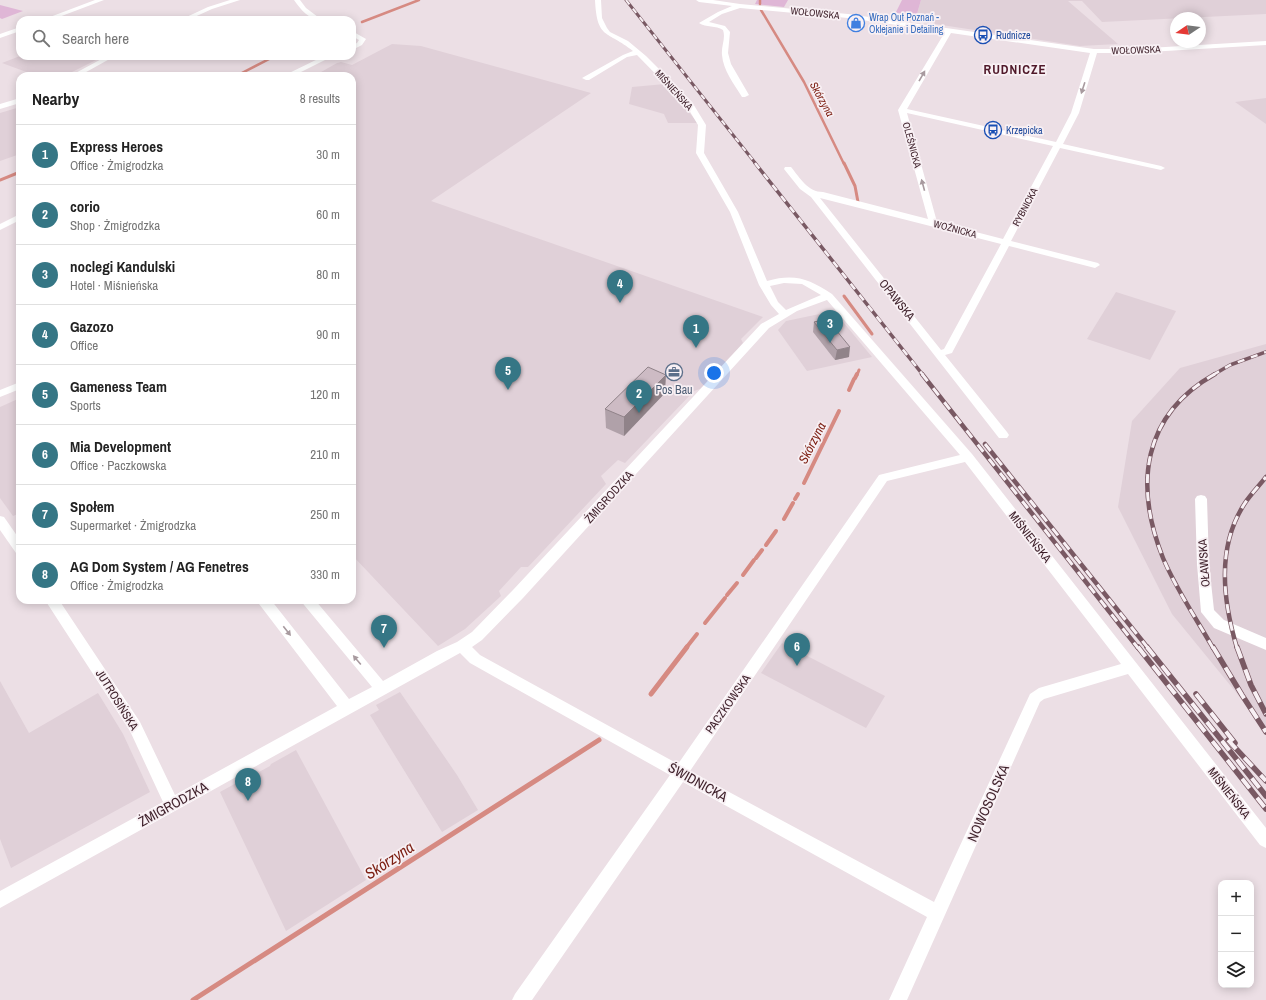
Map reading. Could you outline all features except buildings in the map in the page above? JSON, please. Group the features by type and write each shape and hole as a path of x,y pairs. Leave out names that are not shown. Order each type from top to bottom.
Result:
{"street":[{"path":"56,16 101,0"},
{"path":"193,16 210,8 236,0"},
{"path":"297,0 307,12 313,16"},
{"name":"MIŚNIEŃSKA","path":"598,0 599,18 608,33 626,42 638,52 689,104 702,125 700,153 734,212 764,285 774,303 785,314"},
{"path":"699,0 739,6"},
{"name":"WOŁOWSKA","path":"745,95 727,63 725,54 728,43 726,31 723,27 702,23 739,6 848,16 1094,51 1132,51 1266,43"},
{"path":"0,36 16,30"},
{"name":"OLEŚNICKA","path":"933,223 902,110 949,30"},
{"path":"356,35 364,39 356,46"},
{"name":"RYBNICKA","path":"940,353 948,351 1007,243 1075,113 1094,51"},
{"path":"586,78 625,56 638,52"},
{"path":"82,72 104,60"},
{"path":"296,72 321,60"},
{"path":"0,107 16,101"},
{"path":"902,110 1161,168"},
{"name":"OPAWSKA","path":"788,169 803,187 814,195 940,353 1003,435"},
{"name":"WOŹNICKA","path":"814,195 823,195 1095,265"},
{"path":"0,227 16,219"},
{"name":"MIŚNIEŃSKA","path":"764,285 788,279 800,280 829,296 968,457 1266,840"},
{"name":"ŻMIGRODZKA","path":"0,900 442,655 462,646 477,636 544,568 766,326 785,314 814,300 829,296"},
{"path":"0,394 16,387"},
{"name":"PACZKOWSKA","path":"521,1000 680,773 883,478 968,457"},
{"name":"OŁAWSKA","path":"1201,499 1203,564 1208,612 1218,624 1266,644"},
{"path":"0,520 16,544"},
{"name":"JUTROSIŃSKA","path":"55,604 135,727 172,804"},
{"path":"266,604 347,708"},
{"path":"310,604 382,689"},
{"name":"ŚWIDNICKA","path":"462,646 475,659 937,913"},
{"name":"NOWOSOLSKA","path":"898,1000 1035,698 1039,694 1132,667"}],"shaded area":[{"path":"757,0 788,0 784,7 755,4"},
{"path":"902,0 921,0 915,21 893,18"},
{"path":"921,0 1266,0 1266,14 1206,17 1206,12 1170,12 1170,19 1102,22 1082,1 1068,1 1118,44 1080,46 915,21"},
{"path":"0,5 23,11 2,19 0,18"},
{"path":"392,44 421,46 591,93 431,201 763,317 741,339 743,343 700,389 694,391 625,463 618,460 601,476 606,484 528,567 521,567 499,591 501,596 465,629 438,646 356,559 356,72 321,72 341,62 352,65"},
{"path":"16,58 16,60 96,60 72,72 26,72 2,63"},
{"path":"665,84 698,123 668,123 664,114 629,104 632,87"},
{"path":"1266,98 1266,124 1235,102"},
{"path":"16,108 16,155 0,161 0,113"},
{"path":"1116,292 1176,311 1150,360 1087,339"},
{"path":"834,311 872,357 807,371 778,330 786,321"},
{"path":"1266,344 1266,729 1172,614 1118,507 1132,421 1180,368"},
{"path":"16,400 16,515 13,516 0,498 0,407"},
{"path":"782,643 885,696 866,728 761,673"},
{"path":"0,681 29,733 98,693 123,734 150,792 11,868 0,839"},
{"path":"400,692 457,775 478,810 442,832 370,715 379,710 376,705"},
{"path":"296,750 366,880 286,931 220,792 270,766"}],"waterway":[{"path":"362,22 419,0"},
{"name":"Skórzyna","path":"761,10 804,82 844,164"},
{"path":"244,72 267,60"},
{"name":"Skórzyna","path":"844,163 855,186 858,202"},
{"path":"0,180 16,174"},
{"name":"Skórzyna","path":"844,296 872,334"},
{"name":"Skórzyna","path":"857,375 859,370"},
{"name":"Skórzyna","path":"855,378 857,374"},
{"name":"Skórzyna","path":"849,390 854,379"},
{"name":"Skórzyna","path":"804,483 839,411"},
{"name":"Skórzyna","path":"795,499 798,494"},
{"name":"Skórzyna","path":"784,519 793,503"},
{"name":"Skórzyna","path":"766,545 776,531"},
{"name":"Skórzyna","path":"756,558 762,550"},
{"name":"Skórzyna","path":"743,575 754,560"},
{"name":"Skórzyna","path":"727,595 737,583"},
{"name":"Skórzyna","path":"705,623 725,598"},
{"name":"Skórzyna","path":"686,648 697,634"},
{"name":"Skórzyna","path":"651,694 687,647"},
{"name":"Skórzyna","path":"193,1000 599,740"}],"railway":[{"path":"626,0 756,164"},
{"path":"755,163 923,375"},
{"path":"1213,375 1230,365 1266,352"},
{"path":"922,374 1138,648"},
{"path":"1213,648 1180,592 1163,558 1154,531 1149,504 1147,479 1151,454 1159,431 1172,410 1191,391 1215,374"},
{"path":"985,444 1148,648"},
{"path":"1237,648 1228,612 1225,574 1226,556 1236,520 1247,500 1266,477"},
{"path":"1138,647 1266,809"},
{"path":"1147,647 1266,796"},
{"path":"1213,647 1266,732"},
{"path":"1237,647 1251,685 1266,714"},
{"path":"1196,694 1235,743"},
{"path":"1228,740 1266,781"}],"place":[{"name":"Wrap Out Poznań - Oklejanie i Detailing","path":"856,23"},
{"name":"Rudnicze","path":"983,35"},
{"name":"Krzepicka","path":"993,130"},
{"name":"Gazozo","path":"620,303"},
{"name":"noclegi Kandulski","path":"830,343"},
{"name":"Express Heroes","path":"696,348"},
{"name":"Pos Bau","path":"674,372"},
{"name":"Gameness Team","path":"508,390"},
{"name":"corio","path":"639,413"},
{"name":"Społem","path":"384,648"},
{"name":"Mia Development","path":"797,666"},
{"name":"AG Dom System / AG Fenetres","path":"248,801"}],"district":[{"name":"RUDNICZE","path":"1015,69"}]}
